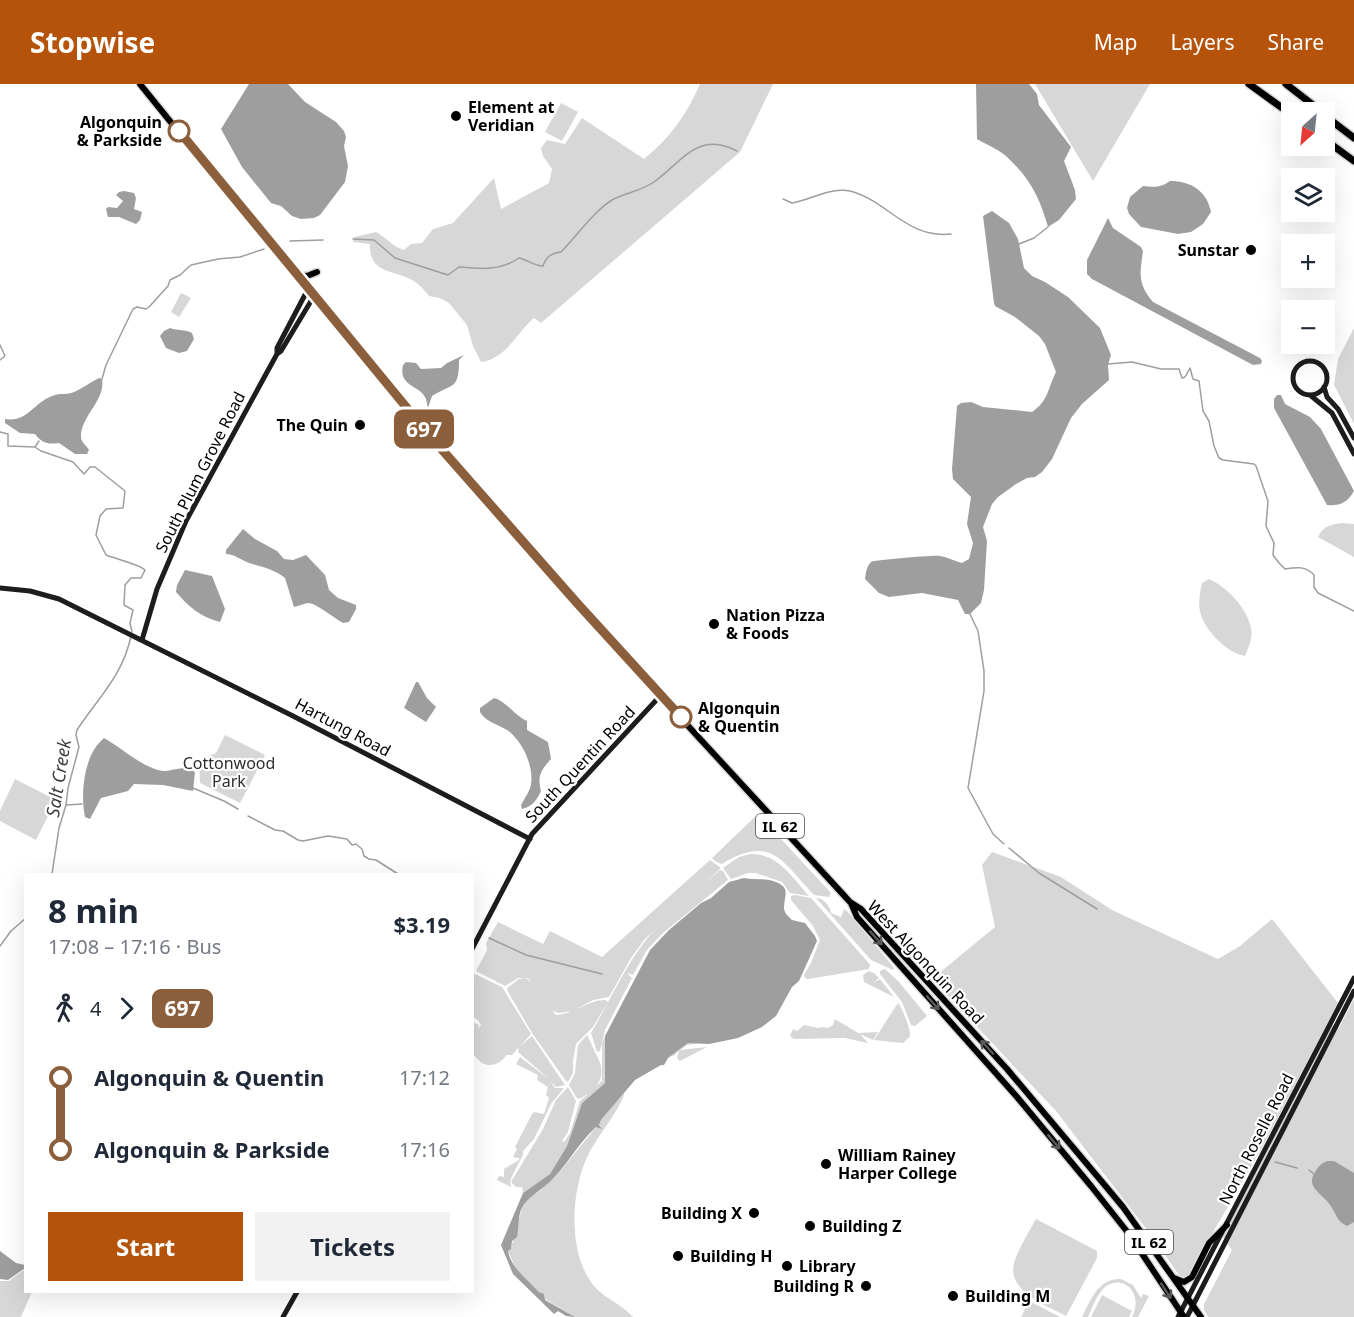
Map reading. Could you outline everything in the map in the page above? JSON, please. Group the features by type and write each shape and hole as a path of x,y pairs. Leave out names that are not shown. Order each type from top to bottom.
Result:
{"highway":[{"path":"1250,84 1281,107"},
{"path":"1286,84 1308,102"},
{"path":"1335,123 1354,138"},
{"path":"1335,147 1354,161"}],"main road":[{"name":"IL 62","path":"140,84 430,436 577,603 850,902"},
{"path":"297,275 307,276 317,272"},
{"name":"West Algonquin Road","path":"850,902 861,909 1026,1090 1123,1207 1201,1317"},
{"name":"West Algonquin Road","path":"850,902 857,917 1017,1097 1091,1186 1129,1234 1182,1316"},
{"path":"1174,1278 1184,1282 1192,1277 1209,1242 1227,1225"}],"street":[{"name":"South Plum Grove Road","path":"277,354 277,348 308,289"},
{"name":"South Plum Grove Road","path":"142,640 157,590 186,521 277,354 314,296"},
{"path":"1354,438 1338,409 1327,397 1324,387 1327,375 1324,368 1314,362 1303,363 1294,373 1294,382 1298,390 1310,395 1332,413 1354,454"},
{"path":"1310,395 1316,394 1324,387"},
{"name":"Hartung Road","path":"0,588 30,591 59,599 530,839"},
{"name":"South Quentin Road","path":"474,945 530,839 563,800 661,695"},
{"name":"North Roselle Road","path":"1182,1316 1187,1298 1354,978"},
{"name":"North Roselle Road","path":"1182,1316 1193,1307 1354,991"},
{"path":"283,1317 296,1293"}],"green space":[{"path":"700,84 773,84 740,152 541,323 534,318 504,350 490,360 481,362 473,346 467,325 449,303 429,296 414,281 377,265 373,260 370,244 353,242 354,237 376,232 404,250 411,244 422,243 433,229 453,223 494,178 501,209 549,183 552,169 543,156 541,148 547,140 565,144 582,118 644,159 677,125"},
{"path":"1035,84 1150,84 1093,181"},
{"path":"561,103 578,112 562,141 545,132"},
{"path":"181,293 191,298 179,317 171,312"},
{"path":"1354,328 1354,424 1334,385 1338,359"},
{"path":"1343,523 1354,524 1354,557 1318,537 1328,526"},
{"path":"1209,579 1223,587 1235,599 1249,620 1251,635 1245,656 1231,651 1217,640 1202,618 1199,604 1202,583"},
{"name":"Cottonwood Park","path":"225,735 265,755 240,803 200,783 199,760 216,753"},
{"path":"15,779 56,800 36,840 0,821 0,811"},
{"path":"758,814 831,893 829,897 814,895 784,862 774,855 753,851 722,864 712,858"},
{"path":"992,852 1061,877 1112,910 1218,959 1240,946 1272,919 1338,1003 1263,1146 1187,1277 1179,1275 1056,1111 932,979 995,927 982,865"},
{"path":"750,854 768,857 776,862 809,896 790,893 782,882 756,873 748,873 731,879 723,868 739,857"},
{"path":"710,860 721,868 644,940 609,997 593,1000 573,1011 558,1013 552,1010 528,978 518,978 505,986 476,971 487,950 486,943 498,922 543,944 550,931 602,957"},
{"path":"720,870 728,880 663,933 647,950 633,975 627,973 632,978 605,1030 600,1051 597,1052 591,1033 638,951 666,918"},
{"path":"791,896 811,898 866,960 870,965 869,969 805,978 804,975 820,940 813,926 791,900"},
{"path":"816,898 826,903 831,913 841,917 844,909 847,911 891,964 893,970 871,960"},
{"path":"885,969 927,1016 915,1026 911,1025 902,1002 880,974 880,971"},
{"path":"869,971 879,978 873,983 880,979 894,997 864,982 863,975"},
{"path":"474,973 502,987 531,1034 512,1055 506,1055 503,1060 487,1065 474,1056 474,1022 479,1025 478,1029 481,1025 474,1018"},
{"path":"526,978 556,1015 599,1001 608,1002 593,1027 576,1044 573,1073 568,1082 532,1033 508,992 507,988 519,979"},
{"path":"1354,998 1354,1317 1208,1317 1204,1304 1232,1250 1222,1236 1330,1024 1339,1028"},
{"path":"898,1003 908,1024 909,1037 903,1043 874,1040"},
{"path":"835,1019 858,1033 878,1032 873,1040 860,1034 868,1043 845,1038 794,1039 790,1036 793,1029 797,1031 804,1025 828,1028 833,1025"},
{"path":"587,1035 599,1060 601,1074 593,1090 579,1099 569,1085 575,1073 578,1045"},
{"path":"532,1036 565,1085 556,1087 550,1081 555,1088 564,1088 551,1104 534,1139 523,1151 510,1182 511,1187 497,1180 499,1176 504,1177 504,1169 519,1160 513,1157 517,1149 515,1147 532,1114 534,1112 544,1114 549,1098 546,1095 548,1087 537,1080 538,1075 516,1064 520,1057 550,1080 518,1052 519,1047"},
{"path":"605,1036 605,1083 582,1103 567,1146 550,1174 523,1193 522,1187 516,1187 511,1182 543,1129 556,1100 568,1087 576,1101 568,1132 562,1141 564,1142 570,1133 580,1101 602,1081 602,1043"},
{"path":"688,1043 701,1043 687,1045 680,1050 707,1047 680,1061 677,1058 679,1050 675,1055 669,1057"},
{"path":"624,1093 617,1110 587,1158 581,1175 575,1212 575,1232 583,1267 595,1288 633,1317 575,1317 545,1299 544,1294 539,1292 516,1269 508,1251 511,1248 522,1209 529,1197 540,1191 558,1174 596,1127 601,1127 599,1125 601,1120"},
{"path":"1036,1219 1097,1251 1097,1258 1066,1316 1029,1296 1021,1288 1013,1271 1022,1244"},
{"path":"24,1270 24,1293 32,1293 21,1317 0,1317 0,1281 9,1281"},
{"path":"1121,1279 1133,1285 1141,1298 1143,1294 1149,1296 1138,1317 1132,1317 1136,1301 1130,1288 1125,1284 1112,1283 1105,1287 1097,1297 1088,1317 1082,1317 1092,1297 1101,1286 1106,1282"},
{"path":"1102,1295 1132,1311 1129,1317 1091,1317"},
{"path":"1029,1301 1060,1317 1021,1317"}],"shaded area":[{"path":"249,84 288,84 305,102 336,122 344,131 348,166 345,182 320,215 301,219 292,216 281,206 271,203 242,167 221,129"},
{"path":"976,84 1029,84 1037,94 1039,105 1071,147 1064,161 1076,199 1059,220 1048,227 1038,199 1029,182 1017,167 1002,153 977,139"},
{"path":"1170,181 1191,185 1202,193 1209,205 1211,212 1203,224 1191,232 1178,234 1141,227 1129,214 1127,208 1130,197 1143,186 1160,186"},
{"path":"124,191 134,193 136,198 134,209 142,212 136,224 119,217 108,217 106,209 108,207 117,208 123,201 116,195"},
{"path":"992,211 1009,223 1018,239 1024,268 1032,276 1068,297 1100,328 1111,355 1108,365 1109,380 1082,404 1071,418 1052,459 1042,472 1016,484 992,504 983,527 987,541 981,603 970,614 965,614 958,600 922,593 889,597 879,593 865,579 868,566 875,561 940,556 962,563 969,559 973,543 967,524 971,497 953,479 952,469 957,406 971,402 983,407 1032,412 1045,399 1056,372 1045,344 1039,336 1015,317 995,306 983,216"},
{"path":"1108,218 1113,228 1141,247 1143,251 1142,284 1153,302 1260,358 1261,364 1253,365 1092,279 1087,274 1087,260"},
{"path":"170,328 192,333 194,339 187,351 179,353 166,348 160,336"},
{"path":"464,355 459,360 456,381 450,387 432,396 427,411 424,395 405,380 402,374 403,365 406,362 416,363 421,369 441,368"},
{"path":"99,378 102,379 100,394 82,430 81,438 89,450 87,454 75,454 59,443 51,444 35,434 20,433 5,423 5,419 20,418 48,398 57,394 74,392"},
{"path":"1277,395 1281,395 1285,404 1310,417 1321,429 1354,491 1346,501 1336,505 1327,505 1274,408 1274,399"},
{"path":"243,529 255,539 277,551 284,559 293,560 306,555 325,575 329,590 338,598 356,605 349,622 343,623 312,604 307,603 294,607 285,578 272,570 226,554 226,550"},
{"path":"185,570 212,576 225,609 220,622 195,610 176,592"},
{"path":"416,682 436,707 426,722 404,708"},
{"path":"494,698 503,702 527,721 527,730 548,742 551,759 541,774 539,781 541,791 529,807 522,809 521,805 531,784 531,769 526,754 512,734 489,721 480,712 480,708"},
{"path":"104,738 137,760 158,770 185,768 195,772 193,791 163,785 134,784 128,791 101,798 90,819 85,817 83,797 85,774 92,754"},
{"path":"744,878 770,880 783,886 786,892 784,908 786,913 792,920 805,923 817,941 799,981 792,987 776,1016 762,1027 738,1038 709,1044 688,1043 668,1058 664,1065 635,1080 601,1120 599,1125 602,1129 596,1127 556,1176 525,1204 520,1213 517,1237 512,1241 511,1249 508,1251 516,1268 539,1292 544,1294 545,1300 575,1317 566,1316 558,1311 554,1314 513,1274 501,1245 523,1193 550,1174 567,1146 582,1103 605,1083 605,1036 650,950 669,930 701,903 711,898 729,882"},
{"path":"1327,1161 1334,1161 1354,1173 1354,1222 1347,1226 1339,1220 1312,1183 1317,1169"},
{"path":"0,1251 16,1263 24,1265 24,1269 8,1280 0,1279"}],"waterway":[{"path":"353,239 374,240 395,258 448,275 459,267 497,267 519,258 543,266 547,258 561,252 605,205 654,182 691,151 712,144 723,145 737,151"},
{"path":"783,199 792,203 828,192 850,191 876,203 922,231 951,234"},
{"path":"1019,244 1034,238 1048,227"},
{"path":"290,241 323,240"},
{"path":"102,379 106,365 133,309 149,307 168,286 170,280 191,265 240,257 264,249"},
{"name":"Salt Creek","path":"0,345 5,356 0,360"},
{"path":"1108,364 1132,362 1161,369 1179,369 1182,378 1190,368 1193,379 1199,381 1203,411 1209,421 1219,458 1256,466 1268,501 1266,526 1274,543 1273,555 1285,569 1301,568 1311,572 1314,575 1314,587 1318,593 1354,611"},
{"name":"Salt Creek","path":"0,432 8,434 8,446 35,447 73,462 84,474 90,467 95,467 125,491 123,508 106,509 100,516 96,535 106,555 145,570 141,578 131,578 125,585 124,605 133,610 130,623 132,632"},
{"name":"Salt Creek","path":"35,447 39,441"},
{"path":"970,614 978,631 984,671 984,691 968,788 993,834 1004,844"},
{"name":"Salt Creek","path":"52,873 59,828 79,747 77,730 116,674 131,636"},
{"path":"193,788 238,809"},
{"path":"67,805 82,804"},
{"path":"248,816 298,840 328,836 347,839 352,845 356,844 362,849 364,856 376,860 396,873"},
{"path":"1009,848 1039,873 1097,909"},
{"name":"Salt Creek","path":"0,946 11,931 24,920"},
{"path":"489,938 526,955 602,974"},
{"path":"1275,1162 1297,1168"},
{"path":"1309,1170 1314,1174"}],"bus line":[{"name":"697","path":"179,131 400,401 577,603 681,717"}],"place":[{"name":"Element at Veridian","path":"456,116"},
{"name":"Algonquin & Parkside","path":"179,131"},
{"name":"Sunstar","path":"1251,250"},
{"name":"The Quin","path":"360,425"},
{"name":"Nation Pizza & Foods","path":"714,624"},
{"name":"Algonquin & Quentin","path":"681,717"},
{"name":"William Rainey Harper College","path":"826,1164"},
{"name":"Building X","path":"754,1213"},
{"name":"Building Z","path":"810,1226"},
{"name":"Building H","path":"678,1256"},
{"name":"Library","path":"787,1266"},
{"name":"Building R","path":"866,1286"},
{"name":"Building M","path":"953,1296"}]}
